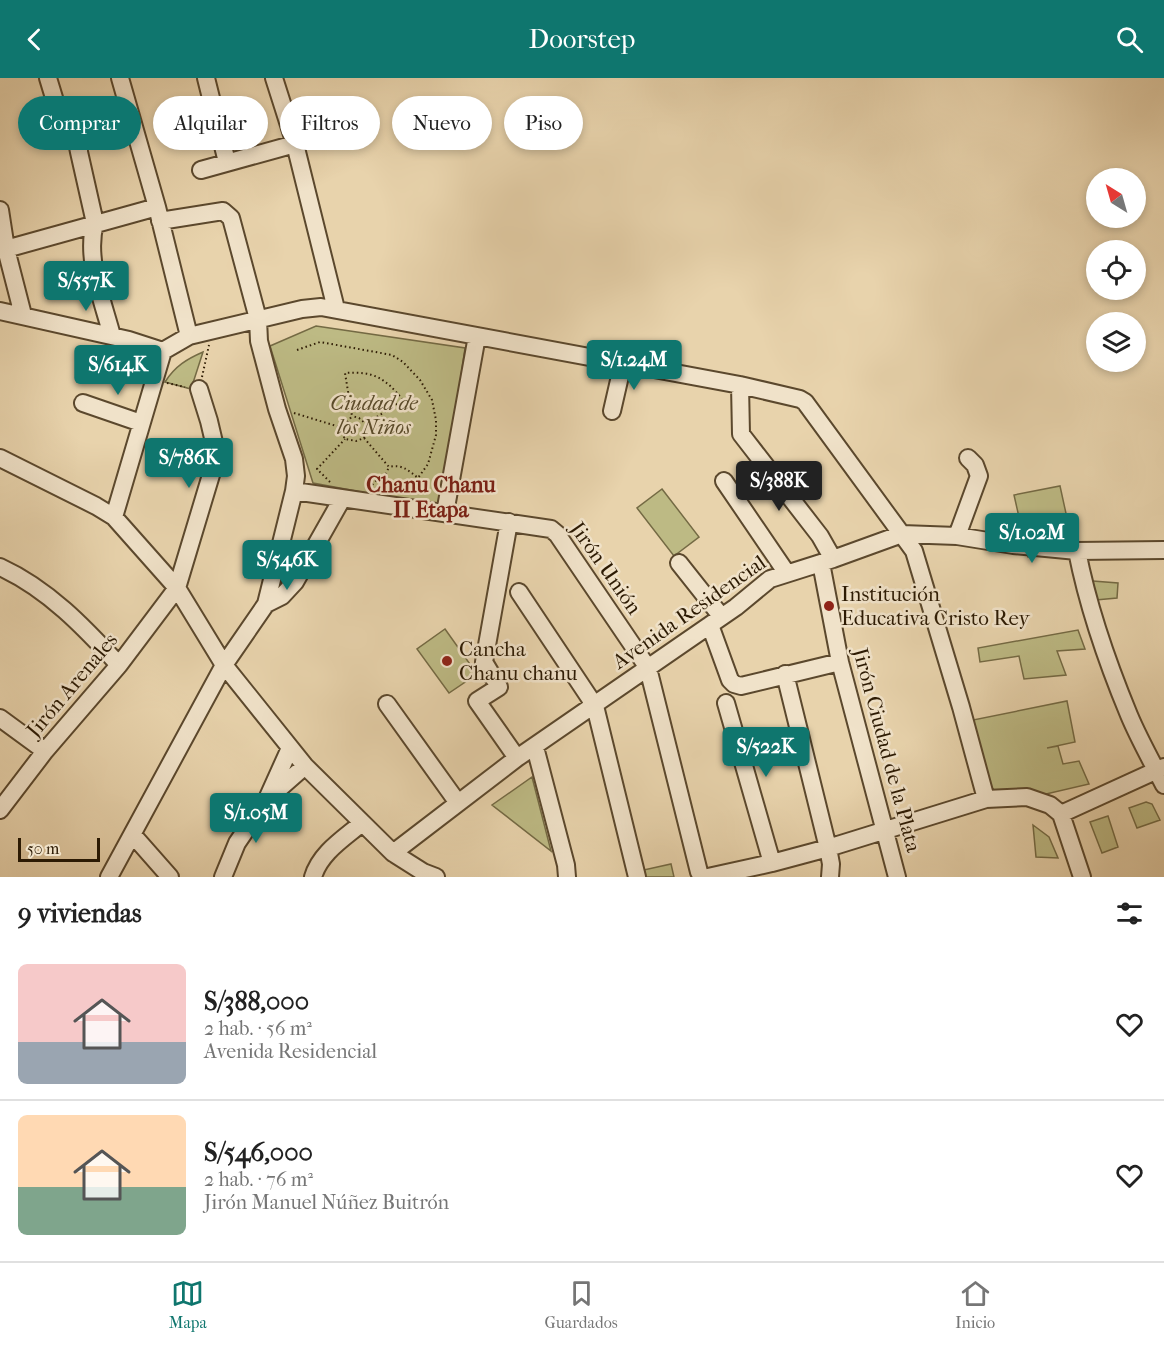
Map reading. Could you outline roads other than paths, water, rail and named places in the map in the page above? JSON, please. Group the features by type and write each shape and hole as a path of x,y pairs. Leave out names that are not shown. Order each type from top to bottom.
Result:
{"street":[{"path":"48,78 65,134 76,142 95,223 92,235 94,267 112,336"},
{"path":"120,78 189,336"},
{"path":"206,78 227,162"},
{"path":"274,78 280,97"},
{"path":"201,170 280,148"},
{"path":"296,150 336,309"},
{"path":"0,210 6,249 23,315"},
{"path":"6,249 95,223 158,214 223,211 229,214 258,319 259,341 276,408 294,459 296,476 294,491 266,604 224,665 109,877"},
{"path":"114,517 163,351 189,336 302,309 321,307 336,309 740,385 800,399 805,402 914,551 962,707 986,799"},
{"path":"0,311 112,336 163,351"},
{"path":"445,513 477,336"},
{"path":"612,411 623,363"},
{"name":"Jirón Ciudad de la Plata","path":"740,385 741,434 820,536 827,561 840,662 897,877"},
{"name":"Jirón Arenales","path":"0,810 45,751 119,666 177,588 217,455 199,389"},
{"path":"83,403 141,423"},
{"path":"0,458 114,517 177,588 224,665 305,766 393,853 426,875"},
{"path":"957,536 979,476 975,465 968,458"},
{"path":"724,481 786,572"},
{"name":"Jirón Unión","path":"294,491 339,492 445,513 551,529 557,534 648,668 702,877"},
{"path":"266,604 282,596 295,582 339,492"},
{"path":"509,522 484,662 499,687 477,700 517,758"},
{"name":"Avenida Residencial","path":"393,853 517,758 736,607 770,579 786,572 827,561 902,534 957,536 1013,545 1077,551 1164,550"},
{"path":"1061,814 1162,774 1129,716 1104,651 1084,588 1077,551"},
{"path":"680,563 715,620 730,680 734,684 741,686 840,662"},
{"path":"0,567 36,586 86,630 119,666"},
{"path":"519,592 595,706 637,877"},
{"path":"785,675 828,848 831,864 830,877"},
{"path":"726,703 772,863"},
{"path":"387,704 458,803"},
{"path":"0,718 45,751"},
{"path":"535,747 566,865 567,877"},
{"path":"223,877 237,843 267,799 290,748"},
{"path":"267,799 305,766"},
{"path":"708,877 828,848 986,799 1027,797 1050,805 1061,814 1082,877"},
{"path":"314,877 317,865 326,853 362,823"},
{"path":"133,835 170,877"}],"place":[{"name":"Institución Educativa Cristo Rey","path":"829,606"},
{"name":"Cancha Chanu chanu","path":"447,661"}],"district":[{"name":"Chanu Chanu II Etapa","path":"431,497"}],"park label":[{"name":"Ciudad de los Niños","path":"374,415"}]}
